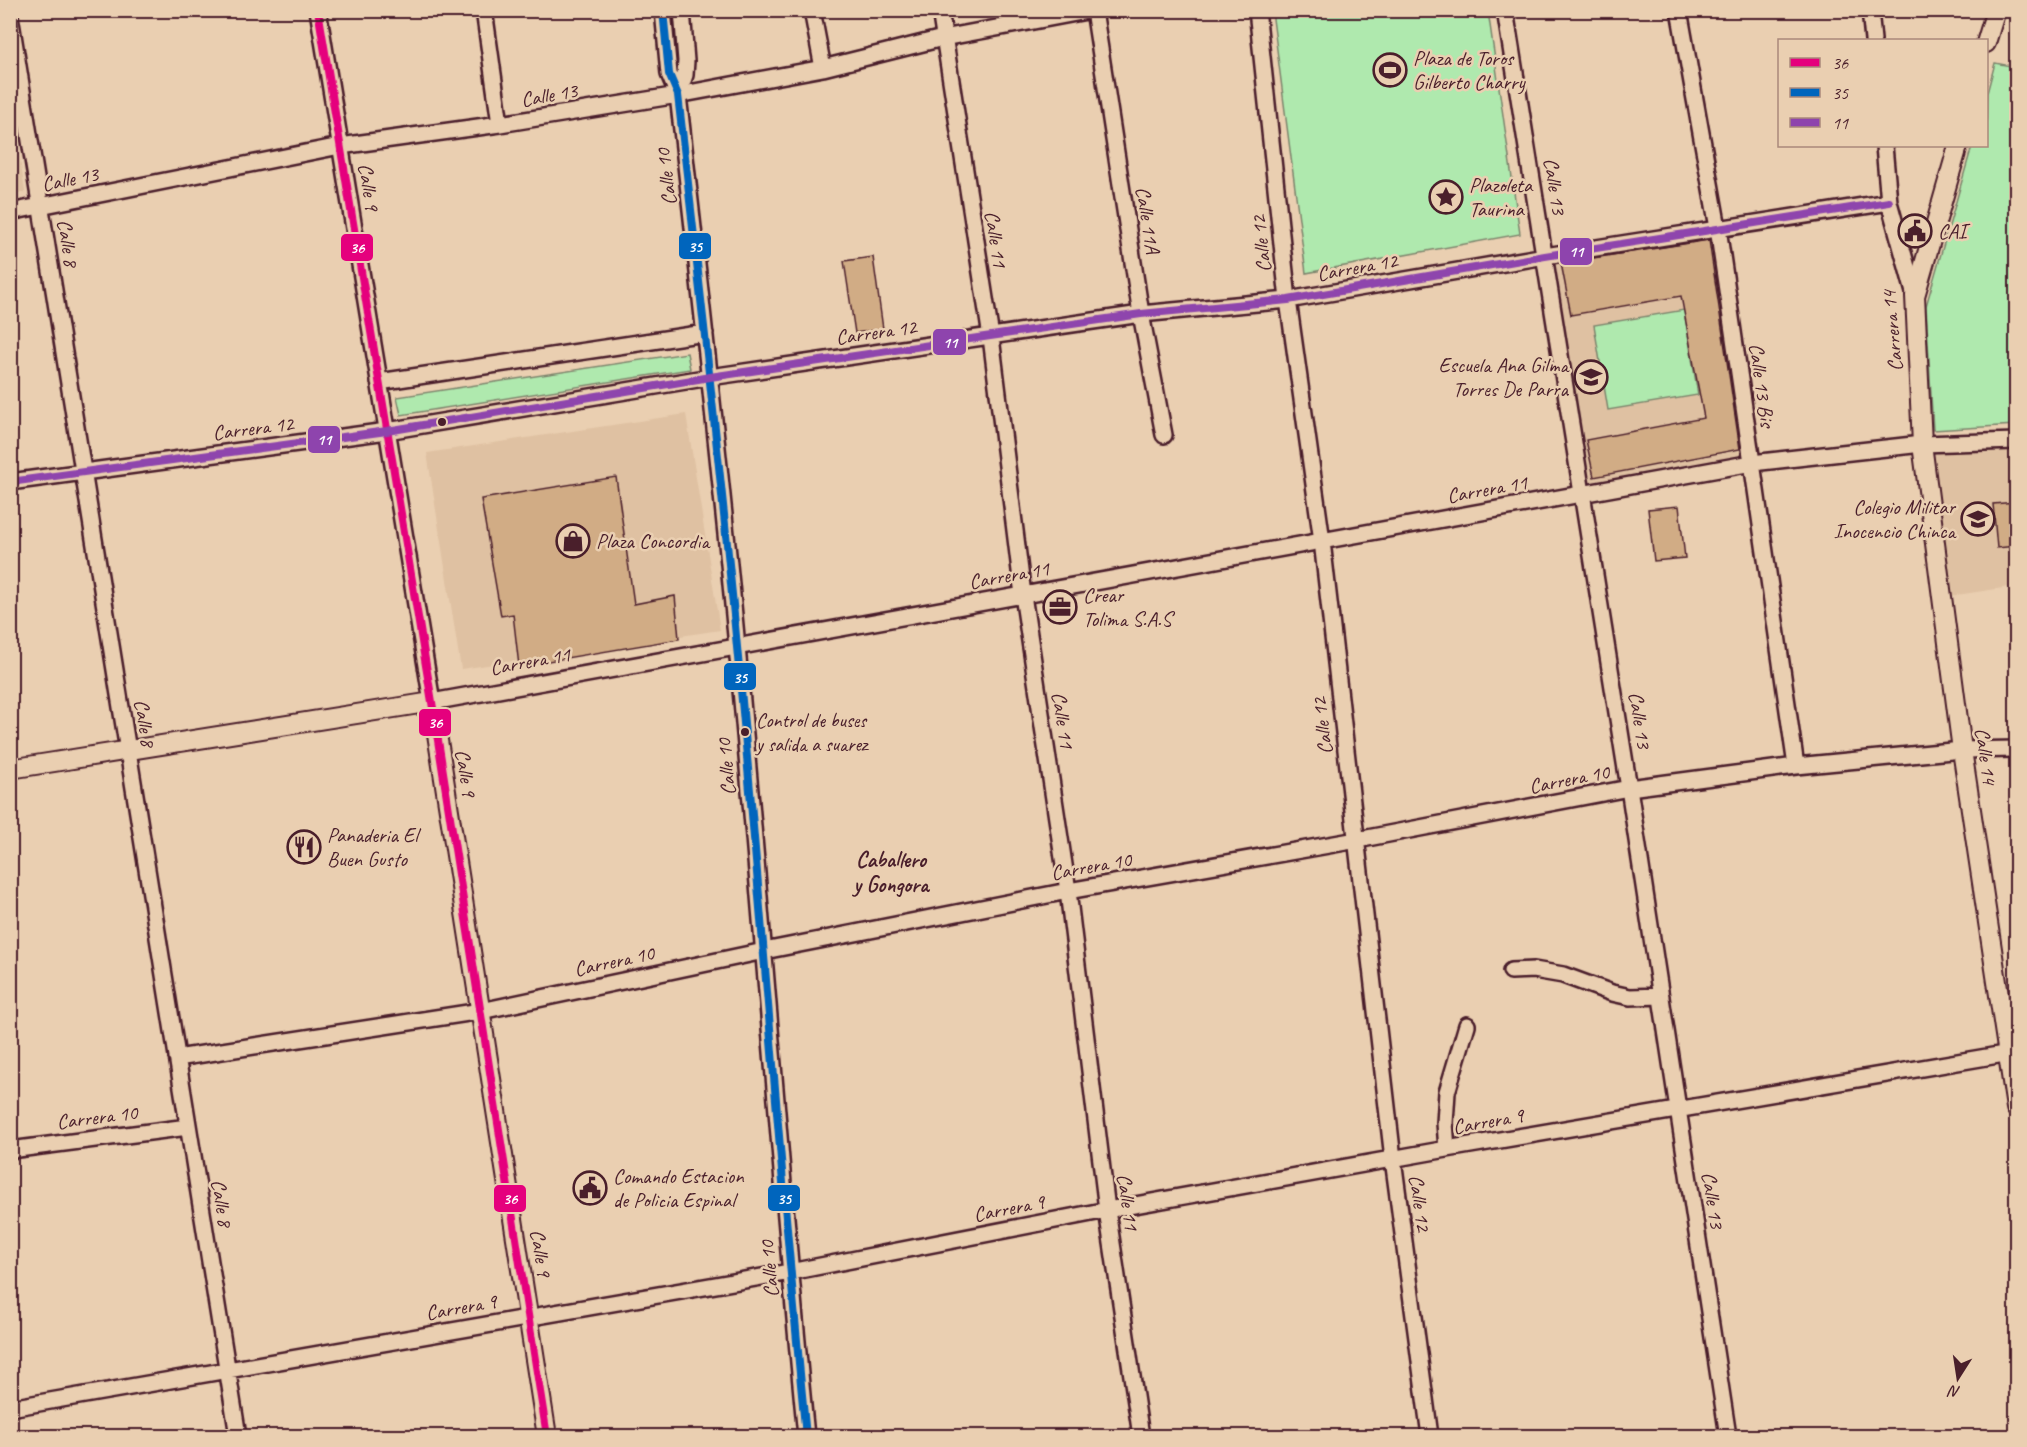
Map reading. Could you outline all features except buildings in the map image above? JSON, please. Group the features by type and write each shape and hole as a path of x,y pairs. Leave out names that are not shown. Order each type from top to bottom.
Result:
{"street":[{"name":"Calle 9","path":"318,10 432,702 547,1437"},
{"path":"484,10 500,124"},
{"name":"Calle 10","path":"663,10 669,74 678,95 737,646 806,1437"},
{"name":"Calle 10","path":"678,95 686,68 682,10"},
{"path":"812,10 823,68"},
{"name":"Calle 11","path":"940,10 991,337 1023,595 1068,891 1107,1210 1141,1437"},
{"name":"Calle 13","path":"10,212 340,146 500,124 678,95 823,68 943,38 1093,10"},
{"name":"Calle 11A","path":"1093,10 1141,314 1164,435"},
{"name":"Calle 12","path":"1257,10 1288,300 1322,542 1393,1159 1430,1437"},
{"name":"Calle 13","path":"1505,10 1629,788 1728,1437"},
{"name":"Calle 13 Bis","path":"1679,10 1718,228 1796,766"},
{"path":"1870,10 1873,39"},
{"path":"1987,39 1996,10"},
{"name":"Calle 8","path":"10,16 238,1437"},
{"path":"664,28 683,27"},
{"name":"Carrera 14","path":"1884,147 1889,202 1915,296 1922,444"},
{"path":"1915,296 1958,147"},
{"name":"Carrera 12","path":"10,482 387,432 710,377 1141,314 1288,300 1545,256 1889,202"},
{"path":"379,382 705,333"},
{"name":"Carrera 11","path":"10,769 432,702 1752,463 1922,444 2016,441"},
{"name":"Calle 14","path":"1922,444 1962,750 2013,1053 2016,1108"},
{"name":"Carrera 10","path":"177,1058 481,1011 764,951 1068,891 1357,840 1629,788 1796,766 1962,750 2016,749"},
{"path":"1511,971 1534,970 1563,975 1612,993 1630,997 1661,996"},
{"path":"1447,1149 1445,1123 1447,1092 1467,1025"},
{"name":"Carrera 9","path":"10,1408 790,1272 1107,1210 1447,1149 2013,1053"},
{"name":"Carrera 10","path":"10,1150 188,1127"}],"shaded area":[{"path":"11,100 25,192 10,194"},
{"path":"1713,233 1744,458 1586,490 1551,259"},
{"name":"Plaza Concordia","path":"686,414 720,630 461,669 427,453"},
{"name":"Colegio Militar Inocencio Chinca","path":"2016,450 2016,586 1950,596 1930,452"}],"green space":[{"path":"1272,11 1488,11 1520,234 1306,273"},
{"path":"1995,63 2016,67 2016,425 1933,430 1926,306 1972,147 1988,147 1988,89"},
{"path":"1684,310 1698,395 1608,410 1594,325"},
{"path":"687,353 690,369 401,415 397,397"}],"transit line":[{"name":"36","path":"318,10 432,702 547,1436"},
{"name":"35","path":"663,10 669,74 678,95 724,509 806,1436"},
{"name":"11","path":"10,482 387,431 710,377 1141,314 1288,300 1545,256 1889,202"}],"place":[{"name":"Plaza de Toros Gilberto Charry","path":"1390,70"},
{"name":"Plazoleta Taurina","path":"1446,197"},
{"name":"CAI","path":"1915,231"},
{"name":"Escuela Ana Gilma Torres De Parra","path":"1591,377"},
{"name":"Colegio Militar Inocencio Chinca","path":"1978,519"},
{"name":"Plaza Concordia","path":"573,541"},
{"name":"Crear Tolima S.A.S","path":"1060,607"},
{"name":"Control de buses y salida a suarez","path":"745,732"},
{"name":"Panaderia El Buen Gusto","path":"304,847"},
{"name":"Comando Estacion de Policia Espinal","path":"590,1188"}],"district":[{"name":"Caballero y Gongora","path":"891,872"}]}
